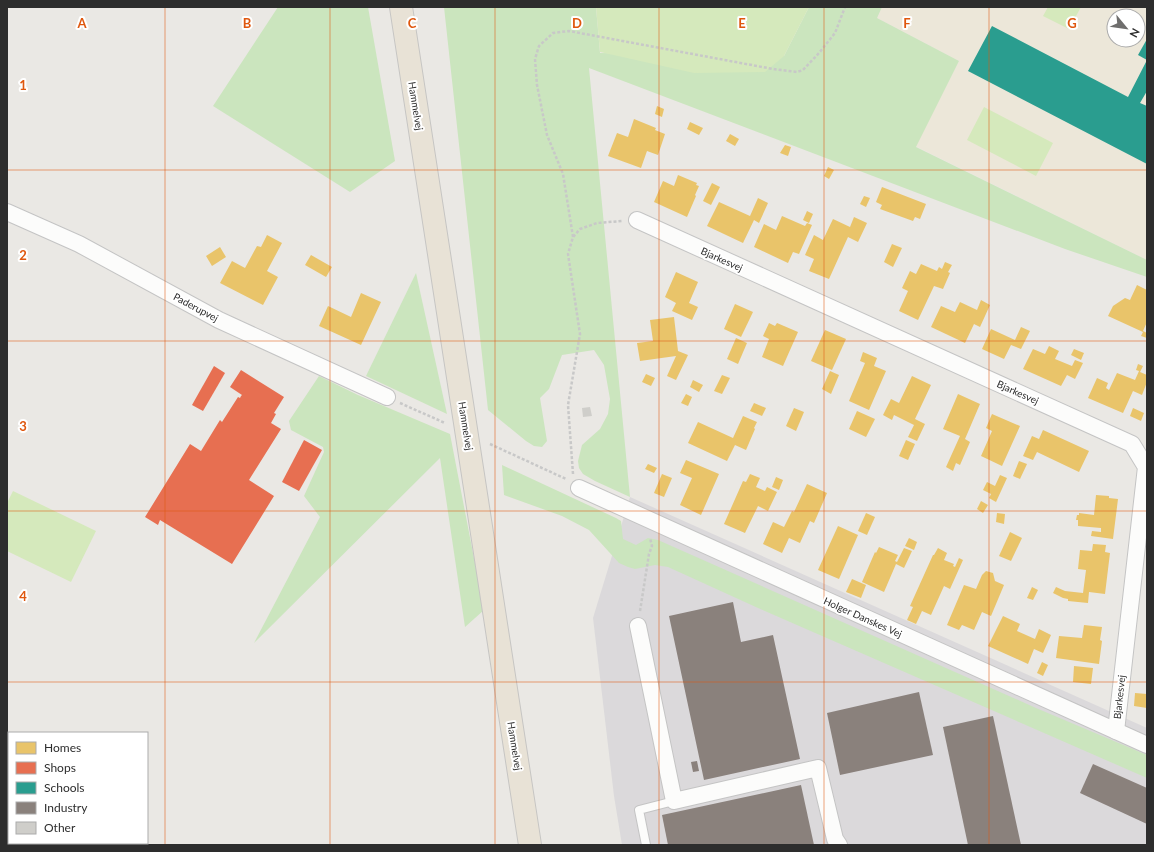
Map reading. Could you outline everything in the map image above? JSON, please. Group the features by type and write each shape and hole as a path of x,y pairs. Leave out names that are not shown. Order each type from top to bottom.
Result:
{"highway":[{"name":"Hammelvej","path":"401,7 530,845"}],"street":[{"name":"Paderupvej","path":"7,212 79,244 219,320 387,397"},
{"name":"Bjarkesvej","path":"637,220 1132,444 1146,467 1116,731"},
{"name":"Holger Danskes Vej","path":"576,485 648,520 1147,745"},
{"path":"638,626 674,801 818,768 835,840 839,845"}],"lane":[{"path":"646,845 639,810 674,801"}],"path":[{"path":"573,237 563,174 547,135 537,85 535,59 539,46 553,33 569,31 773,69 797,72 803,70 831,38 845,7"},
{"path":"576,485 568,405 580,334 568,254 573,237 580,229 597,223 637,220"},
{"path":"387,397 445,423"},
{"path":"490,444 576,485"},
{"path":"638,626 649,554 652,546 649,536 648,520"}],"shaded area":[{"path":"882,7 1147,7 1147,260 915,146 959,61 877,18"},
{"path":"630,497 1147,728 1147,845 622,845 614,796 593,618"}],"green space":[{"path":"278,7 368,7 395,161 350,192 213,106"},
{"path":"444,7 596,7 600,53 784,56 809,7 882,7 877,18 959,61 916,147 1147,260 1147,277 1065,249 589,68 630,497 595,481 583,474 579,468 578,461 582,445 600,429 608,414 610,399 604,365 594,350 562,355 549,389 540,398 547,441 542,447 534,446 526,441 488,410"},
{"path":"596,7 809,7 784,56 765,72 694,73 600,52"},
{"path":"1048,7 1081,7 1069,29 1043,16"},
{"path":"984,107 1053,143 1036,176 967,140"},
{"path":"416,273 447,414 366,376"},
{"path":"319,376 358,395 450,434 484,610 465,627 440,458 254,643 320,517 304,496 324,452 323,447 291,430 289,421"},
{"path":"502,465 616,518 621,521 623,539 636,545 648,538 658,540 1036,708 1147,755 1147,778 758,608 668,567 655,565 635,569 619,563 589,530 562,516 504,495"},
{"path":"13,491 96,531 71,582 7,551 7,503"}],"building: Homes":[{"path":"657,106 664,109 662,117 655,114"},
{"path":"634,119 656,128 655,130 665,134 658,155 647,151 641,168 608,156 617,133 628,137"},
{"path":"690,122 703,128 699,135 687,129"},
{"path":"730,134 739,139 735,146 726,141"},
{"path":"785,145 791,147 788,156 780,153"},
{"path":"828,167 834,170 829,179 824,176"},
{"path":"678,175 697,183 696,185 699,186 687,217 654,202 663,181 674,186"},
{"path":"712,183 720,187 711,205 703,201"},
{"path":"882,187 926,204 920,219 915,217 913,221 880,209 882,205 876,202"},
{"path":"864,196 870,198 866,207 860,204"},
{"path":"758,198 768,203 759,223 754,220 743,243 707,226 719,202 750,216"},
{"path":"807,211 813,214 809,223 803,220"},
{"path":"782,216 805,226 807,223 812,225 799,254 793,252 788,263 754,247 764,224 776,230"},
{"path":"854,217 867,223 858,242 848,237 829,279 809,271 814,259 805,255 814,235 823,240 833,219 850,227"},
{"path":"267,235 282,243 267,271 278,277 263,305 220,283 232,261 245,268 257,246 261,247"},
{"path":"892,244 902,248 893,267 884,262"},
{"path":"220,247 226,257 212,266 206,256"},
{"path":"311,255 332,267 326,277 305,265"},
{"path":"945,262 952,265 948,272 950,273 943,289 934,286 918,320 899,311 908,291 902,288 910,271 916,274 921,264 937,271 939,267 942,269"},
{"path":"676,272 698,282 689,303 698,307 692,320 672,311 676,303 665,297"},
{"path":"1137,285 1147,290 1147,322 1143,331 1147,333 1147,338 1141,336 1143,332 1108,316 1113,306 1125,298 1130,300"},
{"path":"361,293 381,302 361,345 319,326 328,306 351,317"},
{"path":"981,300 990,305 980,327 974,324 965,343 931,327 941,306 955,312 960,302 977,310"},
{"path":"735,304 753,312 741,337 724,329"},
{"path":"674,317 678,351 688,355 676,380 667,376 676,356 640,361 637,343 653,341 650,320"},
{"path":"769,323 775,326 777,323 798,332 783,366 762,357 769,339 763,336"},
{"path":"1021,327 1030,331 1021,349 1011,345 1004,359 982,349 991,329 1015,340"},
{"path":"825,330 846,339 832,370 811,361"},
{"path":"736,338 747,343 738,364 727,359"},
{"path":"1049,346 1059,351 1055,359 1072,366 1075,360 1083,363 1075,379 1067,375 1061,386 1023,369 1033,349 1045,354"},
{"path":"1074,349 1084,353 1081,360 1071,355"},
{"path":"863,352 877,358 874,366 886,371 869,410 849,401 865,363 860,361"},
{"path":"1138,364 1143,366 1140,372 1147,375 1147,382 1142,395 1133,391 1123,413 1088,398 1097,378 1108,383 1106,388 1109,390 1117,373 1135,380 1139,371 1136,370"},
{"path":"830,371 839,375 831,394 822,389"},
{"path":"646,374 655,378 651,386 642,382"},
{"path":"722,375 730,378 722,394 714,391"},
{"path":"912,376 931,385 915,419 925,424 917,441 908,437 914,425 894,415 892,420 883,415 891,399 899,403"},
{"path":"693,380 703,385 699,392 690,387"},
{"path":"686,394 692,397 688,406 681,403"},
{"path":"958,394 980,404 965,439 970,442 960,465 956,463 953,471 946,467 960,436 943,429"},
{"path":"754,403 766,408 762,416 750,411"},
{"path":"794,408 804,412 796,431 786,426"},
{"path":"1133,408 1144,413 1141,421 1130,416"},
{"path":"857,411 875,419 866,437 849,429"},
{"path":"992,414 1020,426 1002,466 981,456 992,431 986,428"},
{"path":"743,416 757,422 754,428 755,429 746,450 735,445 727,461 688,443 698,422 733,438"},
{"path":"1043,430 1089,451 1079,472 1037,452 1033,460 1023,456 1032,436 1039,439"},
{"path":"906,440 915,444 908,460 899,456"},
{"path":"686,460 719,474 701,515 680,505 692,478 680,473"},
{"path":"1019,461 1027,464 1020,479 1013,476"},
{"path":"648,464 657,468 654,473 645,469"},
{"path":"662,474 672,478 664,497 654,493"},
{"path":"750,474 760,478 756,487 765,491 767,487 777,492 768,511 758,506 745,533 724,524 743,481 746,482"},
{"path":"1000,475 1007,478 996,502 989,498 991,494 983,490 987,482 995,486"},
{"path":"776,477 783,480 779,490 772,487"},
{"path":"807,484 827,493 814,523 810,521 800,543 789,538 782,553 763,544 773,522 784,527 792,511 794,512"},
{"path":"1096,495 1109,496 1109,498 1118,499 1113,539 1091,536 1092,531 1101,532 1101,528 1078,526 1078,520 1076,520 1079,513 1094,515"},
{"path":"981,501 988,505 983,513 977,509"},
{"path":"866,513 875,517 867,535 858,531"},
{"path":"997,513 1005,514 1004,524 996,522"},
{"path":"838,526 858,535 839,579 818,570"},
{"path":"1010,532 1022,538 1011,561 999,556"},
{"path":"909,538 917,542 914,550 905,546"},
{"path":"1093,544 1106,545 1105,552 1110,553 1105,594 1089,592 1088,603 1068,601 1068,599 1053,593 1056,587 1065,591 1083,593 1086,570 1078,569 1080,550 1092,551"},
{"path":"879,547 898,555 895,561 897,562 904,548 912,551 904,568 896,564 884,592 862,582 875,552 876,553"},
{"path":"938,548 947,553 944,560 954,564 953,566 955,567 959,558 963,560 950,589 944,586 931,615 922,611 916,624 907,620 913,607 910,606 933,555"},
{"path":"986,571 993,573 995,581 1004,585 991,616 982,612 974,630 962,625 959,630 947,625 964,585 976,589 982,575"},
{"path":"852,579 866,585 861,598 846,592"},
{"path":"1032,587 1038,590 1033,600 1027,598"},
{"path":"1003,616 1020,624 1017,631 1035,639 1039,629 1051,635 1043,653 1034,649 1028,664 988,646"},
{"path":"1084,625 1102,627 1099,664 1056,658 1059,636 1082,638"},
{"path":"1042,662 1048,665 1043,676 1037,673"},
{"path":"1074,666 1093,668 1091,684 1073,682"},
{"path":"1135,693 1147,694 1147,708 1134,706"}],"building: Shops":[{"path":"214,366 225,373 203,411 192,405"},
{"path":"241,370 284,397 274,413 276,414 271,423 281,429 249,480 274,496 232,564 160,520 158,525 145,517 190,444 201,451 220,420 222,422 238,397 240,398 242,395 230,387"},
{"path":"304,440 322,450 299,491 282,482"}],"building: Schools":[{"path":"992,26 1128,97 1147,60 1147,91 1140,103 1147,106 1147,164 968,71"},
{"path":"1147,39 1147,60 1138,55 1142,48 1146,48"}],"building: Industry":[{"path":"733,602 741,642 773,635 800,759 704,780 669,616"},
{"path":"919,692 933,755 840,775 827,713"},
{"path":"993,716 1021,845 968,845 943,727"},
{"path":"697,761 699,771 693,772 691,762"},
{"path":"1093,764 1147,788 1147,824 1080,793"},
{"path":"801,785 814,845 668,845 662,815"}],"building: Other":[{"path":"590,407 592,416 583,417 582,408"}]}
